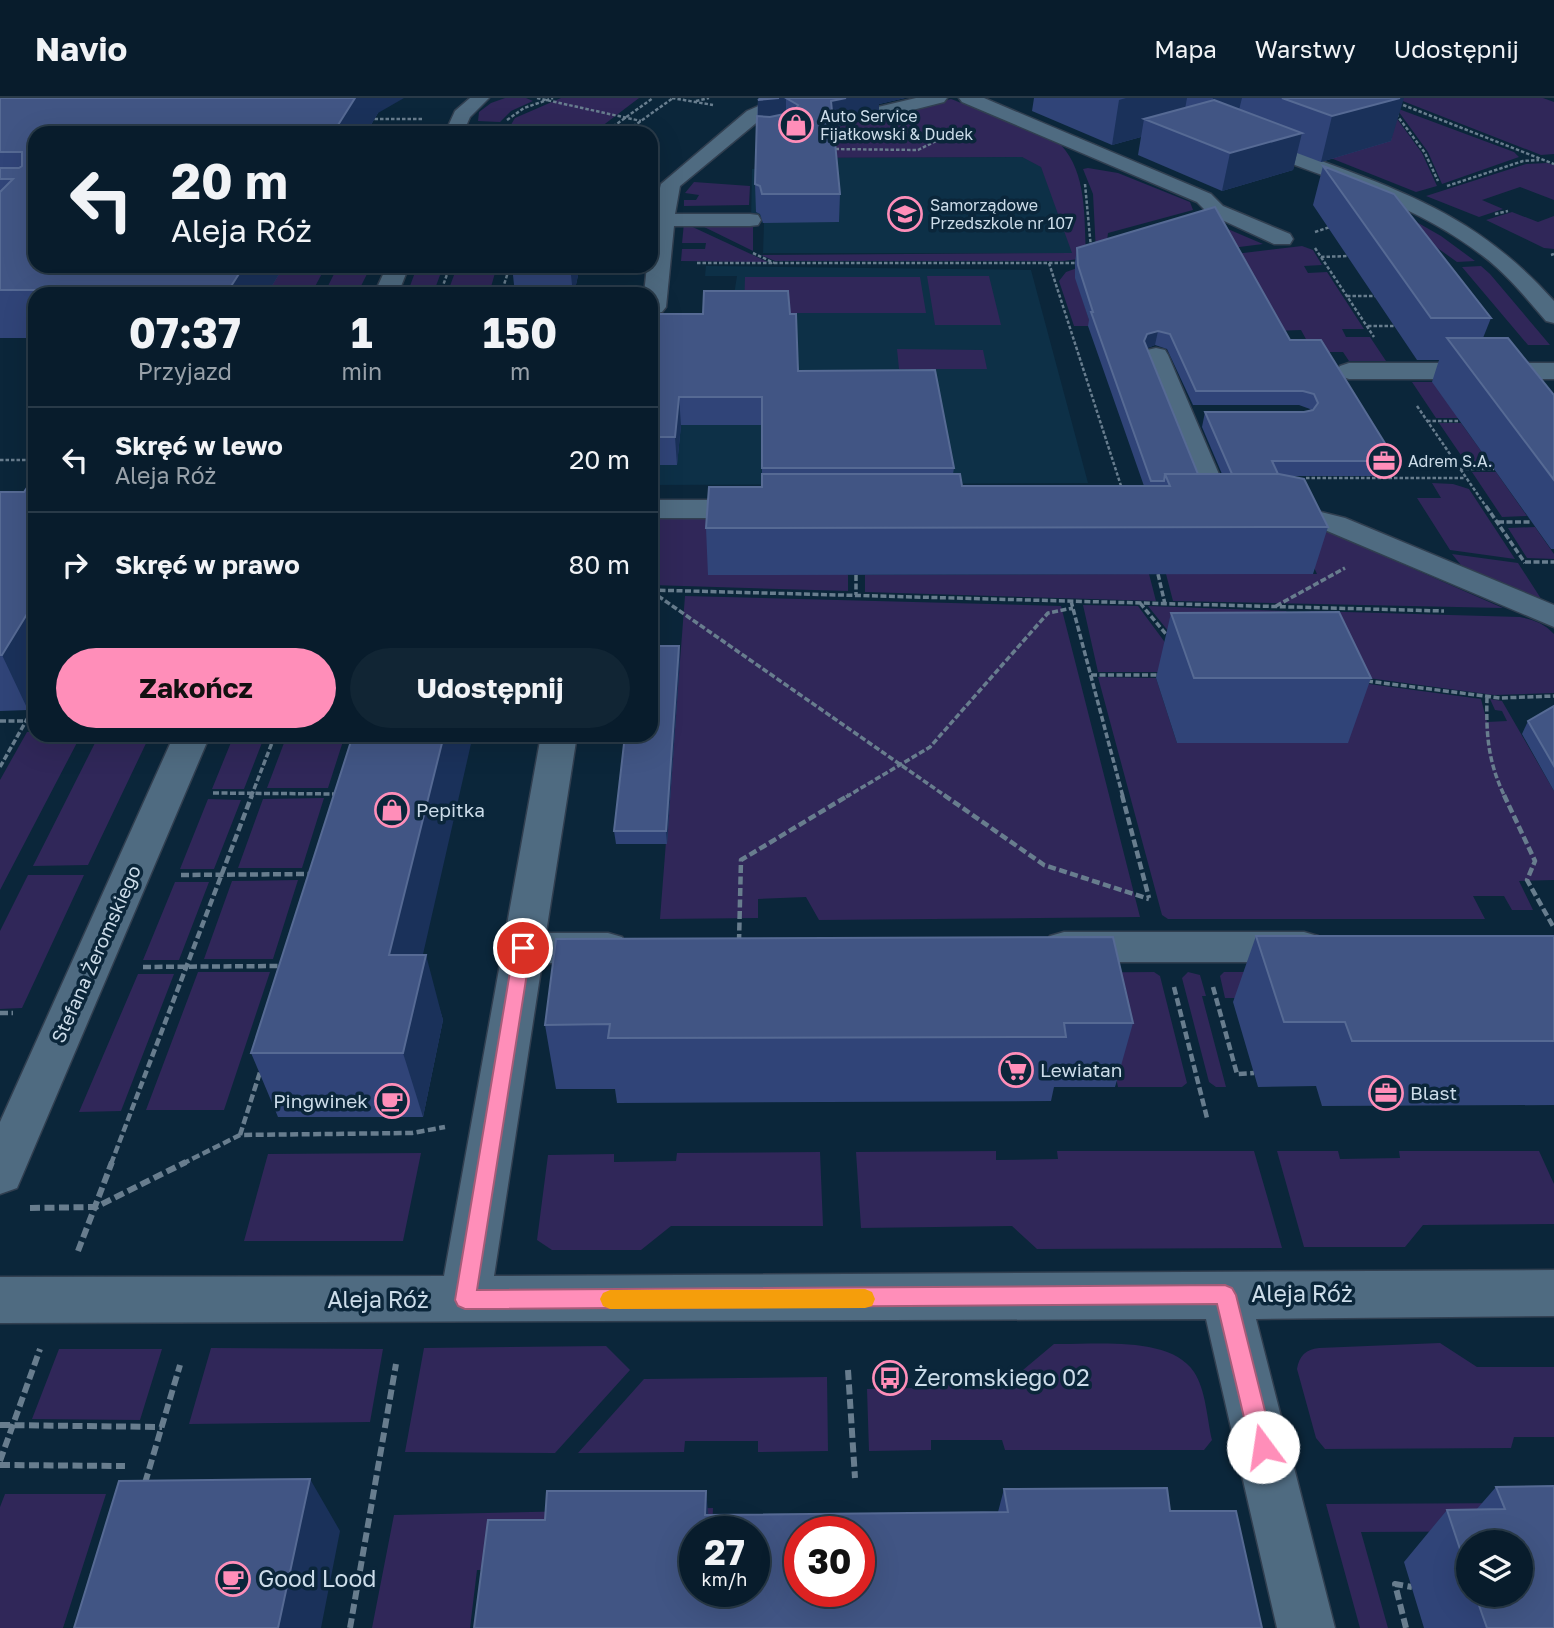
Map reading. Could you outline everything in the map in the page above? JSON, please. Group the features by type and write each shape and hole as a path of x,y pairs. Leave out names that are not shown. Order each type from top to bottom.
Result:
{"street":[{"path":"658,264 671,184 763,110 813,98"},
{"path":"885,111 938,98"},
{"path":"968,98 1204,198 1216,210 1282,239"},
{"path":"457,126 470,99"},
{"path":"732,133 761,135"},
{"path":"1228,134 1385,194 1459,230 1509,267 1554,316"},
{"path":"1103,156 1128,149"},
{"path":"1189,218 1216,210"},
{"path":"663,220 750,220"},
{"path":"1156,355 1195,416 1219,507"},
{"path":"1349,371 1554,371"},
{"path":"1184,507 1283,510 1335,524 1554,617"},
{"path":"658,509 787,509"},
{"name":"Stefana Żeromskiego","path":"0,1174 189,742"},
{"path":"465,1300 558,742"},
{"path":"1026,947 1338,947"},
{"path":"523,948 644,948"},
{"name":"Aleja Róż","path":"0,1300 1554,1293"},
{"path":"1225,1295 1306,1628"}],"path":[{"path":"537,98 641,121"},
{"path":"502,126 524,108 553,98"},
{"path":"613,126 653,98"},
{"path":"634,126 673,98"},
{"path":"692,102 709,98"},
{"path":"1455,192 1440,184 1425,153 1395,113 1395,102 1554,162"},
{"path":"360,119 413,119"},
{"path":"821,149 918,150 959,130"},
{"path":"1444,186 1523,162 1543,160"},
{"path":"1085,181 1091,251"},
{"path":"1489,207 1500,213"},
{"path":"1315,232 1337,224"},
{"path":"1310,243 1378,344"},
{"path":"1321,257 1348,257"},
{"path":"697,263 1091,263"},
{"path":"1048,263 1123,490"},
{"path":"1347,296 1375,296"},
{"path":"1367,326 1395,326"},
{"path":"1414,401 1531,573"},
{"path":"1427,421 1460,421"},
{"path":"0,460 28,460"},
{"path":"1460,469 1494,469"},
{"path":"1303,478 1466,478"},
{"path":"1497,522 1531,522"},
{"path":"1516,561 1554,562"},
{"path":"1275,607 1318,580 1355,562"},
{"path":"1158,574 1165,604"},
{"path":"856,575 856,595"},
{"path":"658,591 1447,611"},
{"path":"658,596 1044,865 1149,899"},
{"path":"1071,601 1152,909"},
{"path":"1140,603 1175,645"},
{"path":"1296,615 1300,607"},
{"path":"739,948 741,860 930,747 1048,614 1073,608"},
{"path":"1091,675 1169,675"},
{"path":"1357,679 1487,697 1554,696"},
{"path":"1487,697 1486,737 1495,776 1535,861 1527,880 1554,928"},
{"path":"0,767 28,718"},
{"path":"0,721 26,721"},
{"path":"75,1258 272,742"},
{"path":"213,793 347,794"},
{"path":"181,875 323,874"},
{"path":"143,967 294,966"},
{"path":"1172,980 1207,1118"},
{"path":"1218,1004 1237,1074 1254,1073"},
{"path":"0,1013 13,1013"},
{"path":"240,1135 265,1057"},
{"path":"22,1209 96,1207 240,1135 412,1133 441,1127"},
{"path":"42,1345 0,1463 125,1466"},
{"path":"350,1628 396,1364"},
{"path":"142,1492 180,1365"},
{"path":"848,1370 855,1478"},
{"path":"0,1425 162,1427"},
{"path":"1406,1628 1395,1584 1412,1587"}],"shaded area":[{"path":"505,98 526,98 533,101 511,111 500,122 478,121 479,112 491,103"},
{"path":"561,98 639,98 602,126 510,126 515,118"},
{"path":"1395,98 1543,98 1554,102 1554,154 1541,155"},
{"path":"951,99 1027,128 1061,145 1076,169 1080,182 1086,253 1078,259 1064,261 775,261 761,255 1072,253 1041,167 1022,157 764,158 764,145"},
{"path":"1383,102 1390,105 1392,112 1422,153 1437,186 1416,192 1313,151 1305,135 1322,105 1345,113"},
{"path":"1396,108 1514,152 1519,157 1442,184 1428,152"},
{"name":"Samorządowe Przedszkole nr 107","path":"1022,157 1041,166 1073,253 763,253 764,223 751,222 752,169 764,169 764,158"},
{"path":"1526,164 1554,165 1554,200 1520,187 1482,200 1503,209 1479,217 1426,196"},
{"path":"1083,169 1118,173 1190,202 1193,210 1108,233 1107,241 1209,221 1263,244 1137,260 1096,252 1093,194"},
{"path":"694,182 750,186 749,205 684,206 684,200 696,200 699,195 685,193"},
{"path":"1512,212 1538,222 1554,216 1554,249 1544,248 1486,220"},
{"path":"1406,216 1441,236 1475,261 1457,262 1418,234"},
{"path":"694,222 753,222 753,251"},
{"path":"684,223 768,262 681,261 682,249 705,249 706,243 682,243"},
{"path":"1302,246 1313,250 1322,265 1304,266 1308,273 1327,272 1364,329 1342,329 1346,337 1370,337 1386,361 1349,361 1343,352 1330,352 1319,363 1301,330 1273,331 1149,275 1075,275 1091,326 1074,326 1059,281 1066,272 1080,267 1144,265"},
{"path":"706,266 1031,270 1088,483 658,485 658,315 705,314 733,301 737,276 705,276"},
{"path":"1481,266 1550,345 1528,345 1462,267"},
{"path":"279,273 322,273 315,287 271,287"},
{"path":"334,273 368,273 360,287 328,287"},
{"path":"415,273 441,273 436,287 410,287"},
{"path":"455,273 495,273 491,287 450,287"},
{"path":"927,276 989,276 1001,325 935,325"},
{"path":"745,277 920,277 926,313 744,313"},
{"path":"897,349 983,350 987,369 899,369"},
{"path":"1412,382 1542,382 1458,418 1436,418"},
{"path":"1439,423 1461,423 1492,466 1469,467"},
{"path":"1472,472 1496,472 1527,516 1502,517"},
{"path":"1432,483 1453,484 1469,489 1515,559 1450,550 1417,498 1441,498"},
{"path":"658,519 710,519 848,575 848,591 658,585"},
{"path":"1293,522 1329,532 1503,608 1173,601 1166,574 1317,574"},
{"path":"1535,527 1554,554 1554,559 1527,558 1508,528"},
{"path":"1452,554 1518,563 1547,608 1469,575"},
{"path":"1149,574 1156,601 865,592 865,575"},
{"path":"685,596 1061,606 1140,917 819,920 806,897 758,899 758,918 660,919"},
{"path":"1083,605 1138,606 1187,672 1098,672"},
{"path":"1148,606 1286,611 1289,615 1193,662"},
{"path":"1311,611 1520,617 1534,621 1554,634 1554,693 1494,695 1316,671 1202,666"},
{"path":"1098,677 1156,678 1177,743 1317,677 1481,699 1487,722 1507,721 1502,711 1495,710 1490,699 1502,701 1554,791 1554,880 1519,881 1533,910 1512,910 1504,896 1473,896 1485,919 1168,919 1162,915"},
{"path":"27,732 28,742 77,742 0,890 0,780"},
{"path":"95,742 147,742 88,865 33,866"},
{"path":"231,742 262,742 244,789 212,789"},
{"path":"284,742 343,742 328,788 267,788"},
{"path":"324,798 302,868 238,868 263,799"},
{"path":"208,799 241,800 214,869 180,869"},
{"path":"28,875 84,875 22,1008 0,1009 0,931"},
{"path":"298,880 273,959 204,959 232,881"},
{"path":"175,882 209,882 179,960 143,960"},
{"path":"198,972 270,972 224,1110 146,1110"},
{"path":"1154,972 1160,976 1187,1083 1182,1087 1118,1087 1099,998 1027,973"},
{"path":"1188,972 1200,975 1206,996 1202,996 1226,1087 1216,1087 1209,1082 1182,978"},
{"path":"1224,972 1292,972 1301,998 1225,998 1220,976"},
{"path":"138,974 174,974 121,1111 79,1112"},
{"path":"996,1151 996,1160 1058,1159 1057,1151 1254,1151 1282,1248 1037,1249 1012,1226 861,1228 856,1152"},
{"path":"1277,1151 1338,1151 1340,1159 1400,1158 1399,1151 1539,1151 1554,1184 1554,1224 1423,1225 1405,1247 1304,1247"},
{"path":"820,1152 823,1226 671,1226 641,1250 552,1250 537,1240 548,1155 614,1154 614,1162 676,1161 677,1153"},
{"path":"421,1153 403,1241 244,1241 268,1154"},
{"path":"1440,1343 1477,1367 1554,1367 1554,1437 1514,1437 1511,1448 1325,1449 1316,1438 1297,1369 1304,1354 1319,1348"},
{"path":"1054,1344 1130,1344 1167,1352 1183,1360 1194,1372 1201,1387 1212,1440 1204,1450 1005,1450 1002,1440 931,1440 931,1450 869,1451 867,1389 916,1388 916,1377 1017,1375"},
{"path":"606,1346 630,1370 555,1453 405,1452 424,1348"},
{"path":"211,1348 383,1349 370,1422 189,1424"},
{"path":"59,1349 162,1349 140,1420 32,1419"},
{"path":"827,1377 828,1451 758,1452 758,1441 685,1441 684,1452 578,1453 644,1379"},
{"path":"5,1494 106,1494 63,1628 0,1628 0,1507"},
{"path":"1554,1503 1554,1531 1361,1532 1388,1628 1360,1628 1326,1504"},
{"path":"713,1508 713,1516 679,1516 679,1535 555,1568 477,1570 470,1628 372,1628 394,1515"}],"building":[{"path":"0,98 355,98 337,126 28,126 28,273 240,273 230,287 28,287 28,290 0,290 0,192 13,179 0,179 0,168 22,166 22,152 0,152"},
{"path":"786,98 846,98 831,101 840,194 762,194 760,186 755,184 757,116 770,117 794,112 798,105"},
{"path":"1282,98 1400,98 1332,116"},
{"path":"1214,100 1302,133 1230,153 1144,119"},
{"path":"1323,166 1394,194 1491,318 1431,318"},
{"path":"1215,207 1290,340 1321,340 1396,461 1272,461 1278,474 1232,474 1205,412 1304,412 1313,410 1318,403 1314,394 1303,391 1196,391 1170,334 1158,331 1147,334 1144,341 1198,474 1165,474 1164,481 1151,481 1091,312 1078,265 1077,248"},
{"path":"704,291 788,291 790,314 796,314 798,371 935,370 954,468 762,468 762,397 679,397 675,437 658,437 658,314 703,314"},
{"path":"1447,338 1508,338 1554,395 1554,480"},
{"path":"762,474 960,474 962,486 1170,486 1165,474 1279,474 1304,479 1328,527 706,528 709,487 762,487"},
{"path":"28,486 28,612 0,655 0,492 24,492"},
{"path":"1339,612 1371,678 1194,678 1171,613"},
{"path":"658,646 679,646 666,831 614,831 624,742 658,742"},
{"path":"1554,706 1554,766 1528,721"},
{"path":"351,742 442,742 389,955 426,955 403,1053 251,1053"},
{"path":"1256,936 1554,936 1554,1041 1352,1041 1345,1022 1284,1022"},
{"path":"1113,937 1133,1023 1064,1023 1066,1037 608,1038 610,1024 545,1025 556,939"},
{"path":"310,1479 278,1628 74,1628 119,1481"},
{"path":"1554,1486 1554,1628 1487,1628 1480,1607 1533,1607 1533,1530 1456,1530 1456,1537 1447,1510 1505,1509 1496,1487"},
{"path":"1167,1488 1170,1511 1236,1511 1262,1628 474,1628 488,1520 545,1520 547,1491 706,1491 705,1515 1008,1512 1004,1489"}],"slow traffic":[{"path":"610,1299 865,1299"}],"place":[{"name":"Auto Service Fijałkowski & Dudek","path":"796,125"},
{"name":"Samorządowe Przedszkole nr 107","path":"905,214"},
{"name":"Adrem S.A.","path":"1384,461"},
{"name":"Pepitka","path":"392,810"},
{"name":"Lewiatan","path":"1016,1070"},
{"name":"Blast","path":"1386,1093"},
{"name":"Pingwinek","path":"392,1101"},
{"name":"Żeromskiego 02","path":"890,1378"},
{"name":"Good Lood","path":"233,1579"}],"route":[{"path":"523,948 465,1300 1225,1295 1263,1447"}]}
